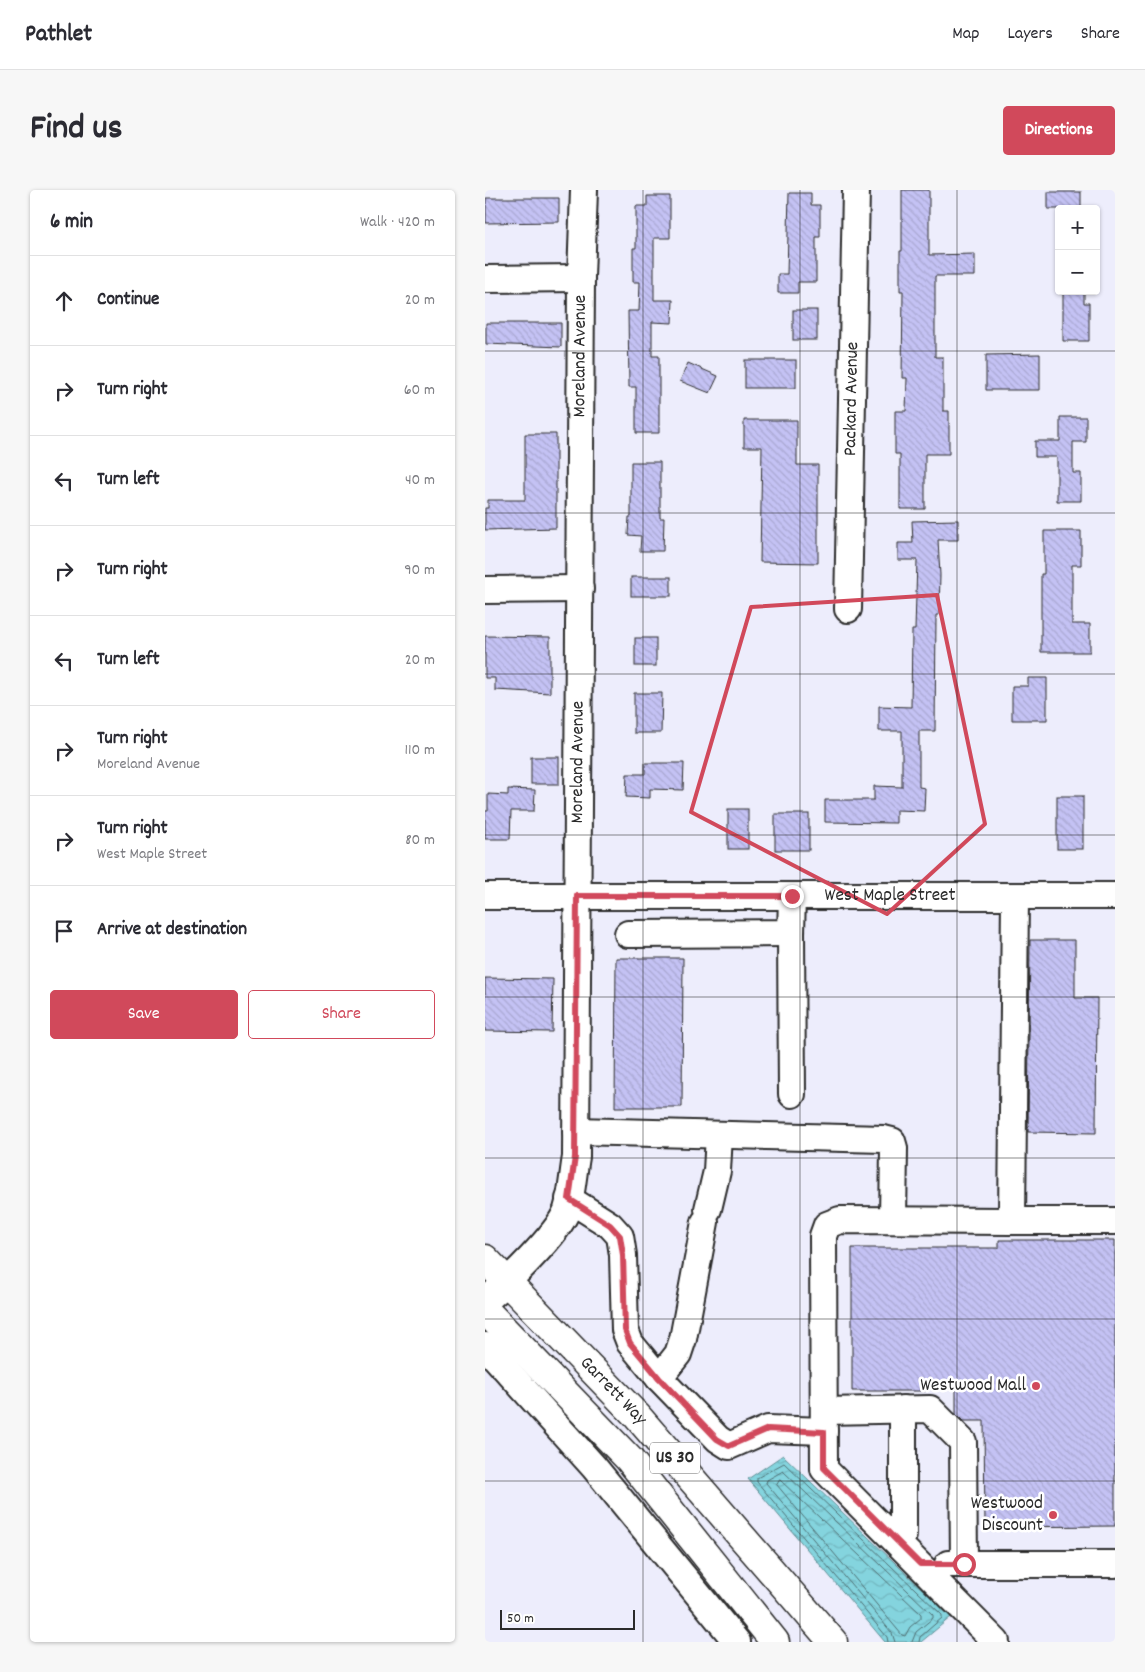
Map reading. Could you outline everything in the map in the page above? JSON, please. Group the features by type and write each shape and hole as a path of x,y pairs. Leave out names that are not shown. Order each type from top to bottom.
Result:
{"main road":[{"name":"Garrett Way","path":"485,1260 637,1416 833,1642"},
{"name":"Garrett Way","path":"485,1310 629,1459 775,1642"}],"street":[{"name":"Moreland Avenue","path":"485,1301 508,1283 567,1212 575,1157 581,278 584,190"},
{"name":"Packard Avenue","path":"848,609 856,190"},
{"path":"485,279 581,278"},
{"path":"485,590 580,589"},
{"name":"West Maple Street","path":"485,896 1115,896"},
{"path":"792,896 792,1094"},
{"path":"1012,1221 1015,896"},
{"path":"628,934 791,933"},
{"path":"576,1131 884,1138 892,1141 893,1220"},
{"path":"659,1378 677,1354 683,1339 717,1170 719,1135"},
{"path":"569,1199 610,1225 620,1236 623,1255 625,1330 630,1343 659,1378 717,1439 729,1446 768,1429 903,1409 930,1409 963,1442 964,1564"},
{"path":"996,1642 824,1468 823,1236 827,1225 839,1220 1115,1221"},
{"path":"485,1346 594,1467 737,1642"},
{"path":"896,1540 903,1535 903,1409"},
{"path":"920,1564 1115,1564"}],"highlighted area":[{"path":"937,595 985,824 887,914 691,812 751,607"}],"water":[{"path":"783,1455 951,1617 921,1642 885,1642 748,1479"}],"building":[{"path":"902,190 929,190 929,255 975,254 975,276 935,276 935,357 943,357 943,411 949,411 949,454 925,454 925,509 900,509 900,454 895,454 895,411 906,411 907,378 902,378 903,291 900,291 900,251 902,251"},
{"path":"1048,192 1081,192 1081,205 1055,205 1055,209 1048,209"},
{"path":"789,193 811,193 811,205 820,205 820,237 816,237 816,282 798,282 798,293 778,293 778,274 787,274"},
{"path":"647,196 670,196 670,238 654,238 654,300 673,300 672,323 652,322 652,356 659,356 659,433 636,433 636,387 629,387 628,311 639,311 640,282 633,282 633,248 636,248 636,206 647,206"},
{"path":"486,198 559,198 559,222 486,223"},
{"path":"1063,295 1084,295 1084,303 1089,303 1089,341 1063,341"},
{"path":"793,310 817,310 817,340 793,340"},
{"path":"486,323 561,323 561,347 486,344"},
{"path":"1040,354 1040,390 986,390 986,355"},
{"path":"745,360 796,360 796,388 745,388"},
{"path":"688,363 718,376 710,393 680,381"},
{"path":"1060,417 1086,417 1086,442 1073,442 1073,473 1081,473 1081,501 1057,501 1057,457 1035,457 1035,441 1060,441"},
{"path":"744,420 797,420 797,465 818,465 818,563 760,562 762,447 744,447"},
{"path":"525,434 556,434 556,528 485,530 485,508 488,508 488,500 525,500"},
{"path":"631,462 660,462 660,518 664,518 663,551 640,551 641,536 628,535 629,517 631,517"},
{"path":"958,520 958,540 938,540 940,575 939,615 936,615 935,731 919,731 919,787 925,788 924,811 896,810 896,823 825,822 825,800 874,800 874,786 902,787 902,731 879,731 879,706 911,707 912,630 915,630 917,560 898,560 898,543 913,543 912,521"},
{"path":"1044,531 1081,531 1081,565 1072,565 1072,624 1090,624 1090,652 1041,652 1041,574 1044,574"},
{"path":"631,577 671,577 671,596 631,596"},
{"path":"485,636 550,637 550,693 495,690 495,678 485,678"},
{"path":"635,638 656,638 656,666 635,666"},
{"path":"1028,678 1047,678 1047,720 1012,720 1012,686 1028,686"},
{"path":"634,693 662,693 661,733 634,733"},
{"path":"531,757 559,757 559,784 531,784"},
{"path":"645,763 684,763 683,790 650,789 650,798 626,797 627,774 645,774"},
{"path":"508,789 535,790 534,811 511,811 510,839 485,839 485,811 488,811 488,794 508,795"},
{"path":"1057,796 1083,796 1083,849 1057,849"},
{"path":"728,809 748,809 748,849 728,849"},
{"path":"775,814 809,814 809,850 775,850"},
{"path":"1030,940 1075,940 1075,998 1097,998 1096,1133 1028,1132"},
{"path":"616,958 683,958 682,1107 615,1107"},
{"path":"485,978 553,979 552,1032 485,1031"},
{"name":"Westwood Mall","path":"999,1240 1115,1240 1115,1526 985,1527 984,1421 963,1421 956,1414 956,1382 926,1382 926,1391 852,1391 852,1248 999,1248"}],"place":[{"name":"Westwood Mall","path":"1036,1386"},
{"name":"Westwood Discount","path":"1053,1515"}],"route":[{"path":"792,896 577,896 575,1157 569,1199 610,1225 620,1236 623,1255 625,1330 630,1343 659,1378 717,1439 729,1446 768,1429 824,1432 824,1468 920,1564 964,1564"}]}
